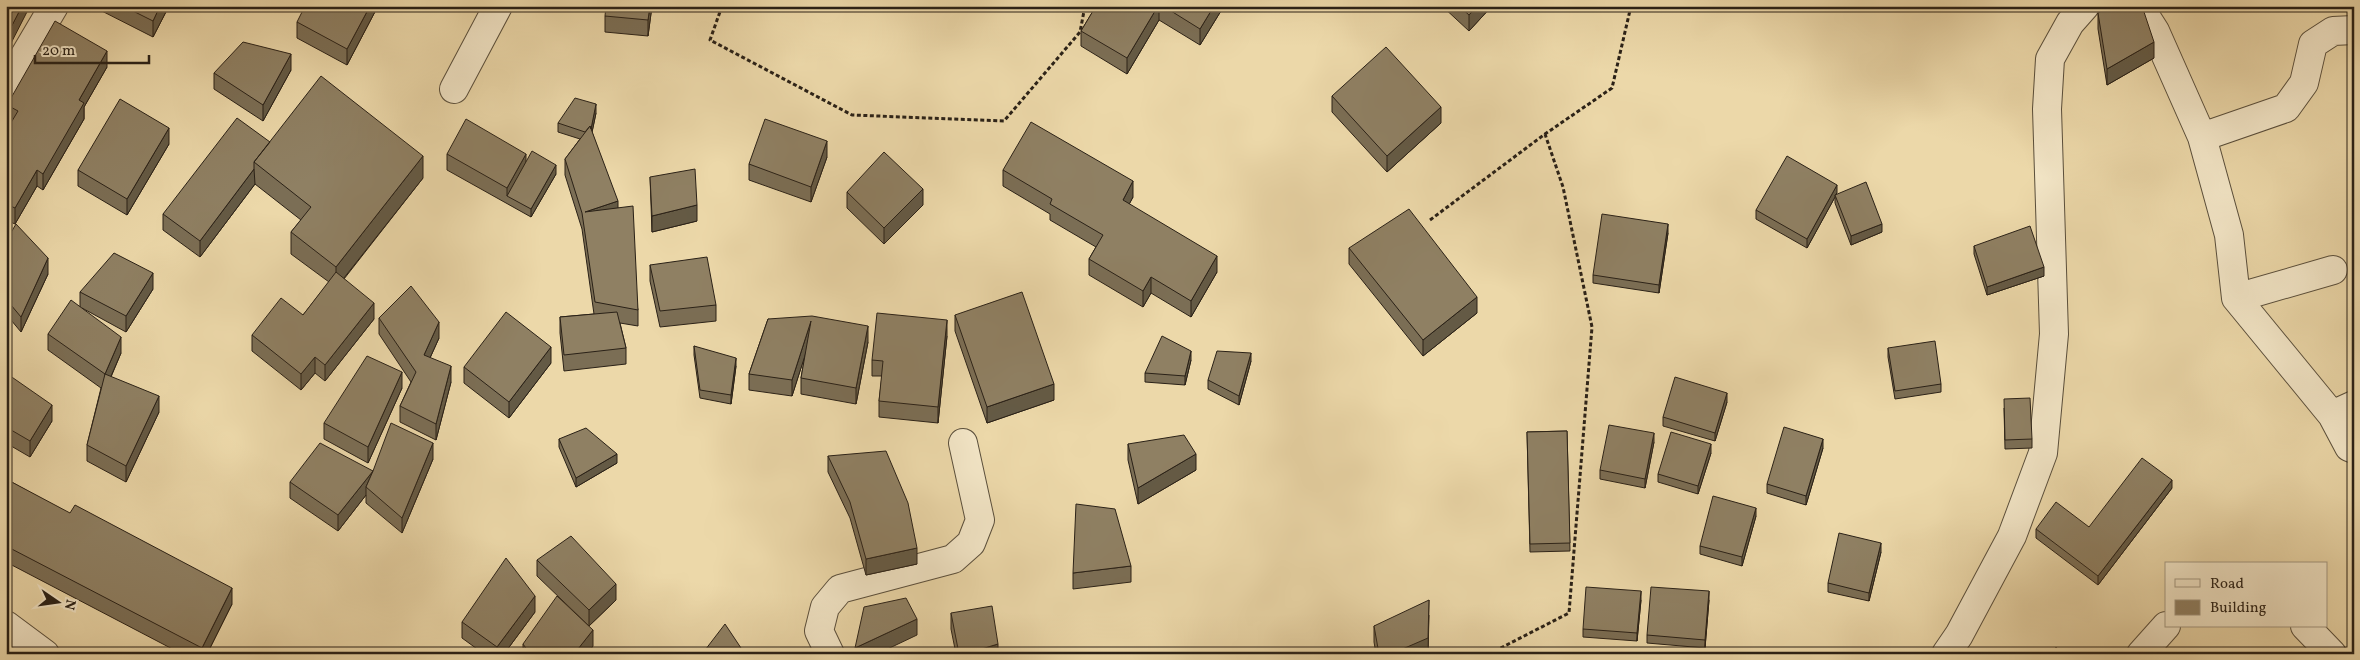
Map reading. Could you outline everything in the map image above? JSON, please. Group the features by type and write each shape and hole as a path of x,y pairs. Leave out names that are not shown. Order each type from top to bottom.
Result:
{"street":[{"path":"6,87 54,6"},
{"path":"454,89 498,6"},
{"path":"1946,654 1959,635 2012,536 2043,453 2054,334 2047,109 2050,59 2070,23 2085,6"},
{"path":"2139,6 2155,31 2202,137 2229,235 2236,298 2343,410 2349,447 2354,449"},
{"path":"2202,137 2286,108 2304,83 2313,44 2333,31 2354,30"},
{"path":"2236,298 2333,270"},
{"path":"830,654 819,631 825,607 840,589 953,559 971,543 980,520 963,443"},
{"path":"6,625 45,654"},
{"path":"2141,654 2165,627"},
{"path":"2307,628 2332,654"}],"path":[{"path":"722,6 710,40 852,114 1004,121 1080,32 1085,6"},
{"path":"1430,220 1545,134 1612,88 1631,6"},
{"path":"1489,654 1569,613 1592,328 1563,187 1545,134"}],"building":[{"path":"6,6 22,6 6,37"},
{"path":"123,6 160,6 153,21"},
{"path":"305,6 370,6 347,49 297,22"},
{"path":"606,6 650,6 648,20 605,16"},
{"path":"1096,6 1158,6 1127,58 1081,31"},
{"path":"1163,6 1214,6 1200,29"},
{"path":"1459,6 1477,6 1469,15"},
{"path":"2110,6 2142,6 2154,42 2107,69 2098,13"},
{"path":"55,21 107,51 79,100 84,103 43,174 37,170 15,208 6,204 6,131 18,111 7,105"},
{"path":"243,42 291,54 263,105 214,73"},
{"path":"1386,47 1441,107 1387,156 1332,96"},
{"path":"321,76 423,156 336,267 291,232 311,207 254,162"},
{"path":"575,98 596,104 591,129 590,126 585,132 558,123"},
{"path":"120,99 169,128 127,199 78,170"},
{"path":"237,118 270,142 254,162 254,169 200,241 163,214"},
{"path":"466,119 526,154 507,188 447,154"},
{"path":"765,119 827,141 811,187 749,164"},
{"path":"1031,122 1133,181 1123,200 1217,256 1191,301 1151,277 1143,291 1089,259 1103,235 1050,204 1052,199 1003,170"},
{"path":"590,126 618,201 585,212 633,206 638,310 595,302 582,213 565,159"},
{"path":"532,151 556,165 531,209 507,196"},
{"path":"884,152 923,189 884,228 847,192"},
{"path":"1787,156 1837,185 1807,239 1756,210"},
{"path":"695,169 697,205 652,216 650,177"},
{"path":"1866,182 1882,224 1851,236 1835,195"},
{"path":"1409,209 1477,297 1423,340 1349,248"},
{"path":"1602,214 1668,224 1659,285 1593,275"},
{"path":"16,224 48,258 21,317 6,299 6,241"},
{"path":"2030,226 2044,267 1987,287 1974,246"},
{"path":"114,253 153,273 126,316 80,292"},
{"path":"707,257 716,305 660,311 650,265"},
{"path":"336,272 374,303 325,365 315,357 301,374 252,335 281,298 303,315"},
{"path":"411,286 439,322 424,355 451,366 436,424 400,406 416,372 379,318"},
{"path":"1022,292 1054,384 987,407 955,315"},
{"path":"71,300 121,337 105,374 48,334"},
{"path":"6,301 11,304 6,311"},
{"path":"506,312 551,347 509,402 464,367"},
{"path":"617,312 626,348 564,355 560,317"},
{"path":"877,313 947,320 938,407 879,401 883,361 872,360"},
{"path":"812,316 868,326 856,388 801,378 811,321 792,380 749,374 768,319"},
{"path":"1162,336 1191,351 1185,376 1145,373"},
{"path":"1935,341 1941,384 1895,391 1888,348"},
{"path":"694,346 736,358 731,395 700,390"},
{"path":"1217,351 1251,353 1239,396 1208,380"},
{"path":"367,356 402,372 368,447 324,423"},
{"path":"6,373 52,405 30,441 6,427"},
{"path":"105,374 159,396 126,466 87,445"},
{"path":"1675,377 1727,393 1715,433 1663,417"},
{"path":"2030,398 2032,439 2005,440 2004,399"},
{"path":"391,423 433,443 402,518 366,487"},
{"path":"1609,425 1654,433 1645,479 1600,470"},
{"path":"1784,427 1823,439 1806,496 1767,484"},
{"path":"586,428 617,454 576,478 559,439"},
{"path":"1567,431 1570,543 1530,544 1527,432"},
{"path":"1671,432 1711,444 1698,486 1658,474"},
{"path":"1184,435 1196,454 1138,488 1128,444"},
{"path":"320,443 373,471 338,515 290,482"},
{"path":"886,451 908,503 917,548 866,559 850,502 828,456"},
{"path":"2142,458 2172,480 2098,576 2036,529 2056,502 2089,527"},
{"path":"6,479 70,513 75,505 232,588 202,648 6,546"},
{"path":"1713,496 1756,508 1742,557 1700,546"},
{"path":"1076,504 1115,509 1131,566 1073,573"},
{"path":"1839,533 1881,543 1869,593 1828,583"},
{"path":"571,536 616,584 589,610 537,560"},
{"path":"506,558 535,596 497,647 462,622"},
{"path":"1586,587 1641,591 1637,633 1583,629"},
{"path":"1651,587 1709,591 1705,640 1647,635"},
{"path":"557,596 593,630 574,654 530,654 523,644"},
{"path":"906,598 917,619 855,648 864,607"},
{"path":"1429,600 1428,638 1391,654 1379,654 1374,626"},
{"path":"992,606 998,644 959,654 951,613"},
{"path":"725,624 745,654 702,654"},
{"path":"2056,647 2063,654 2051,654"}]}
